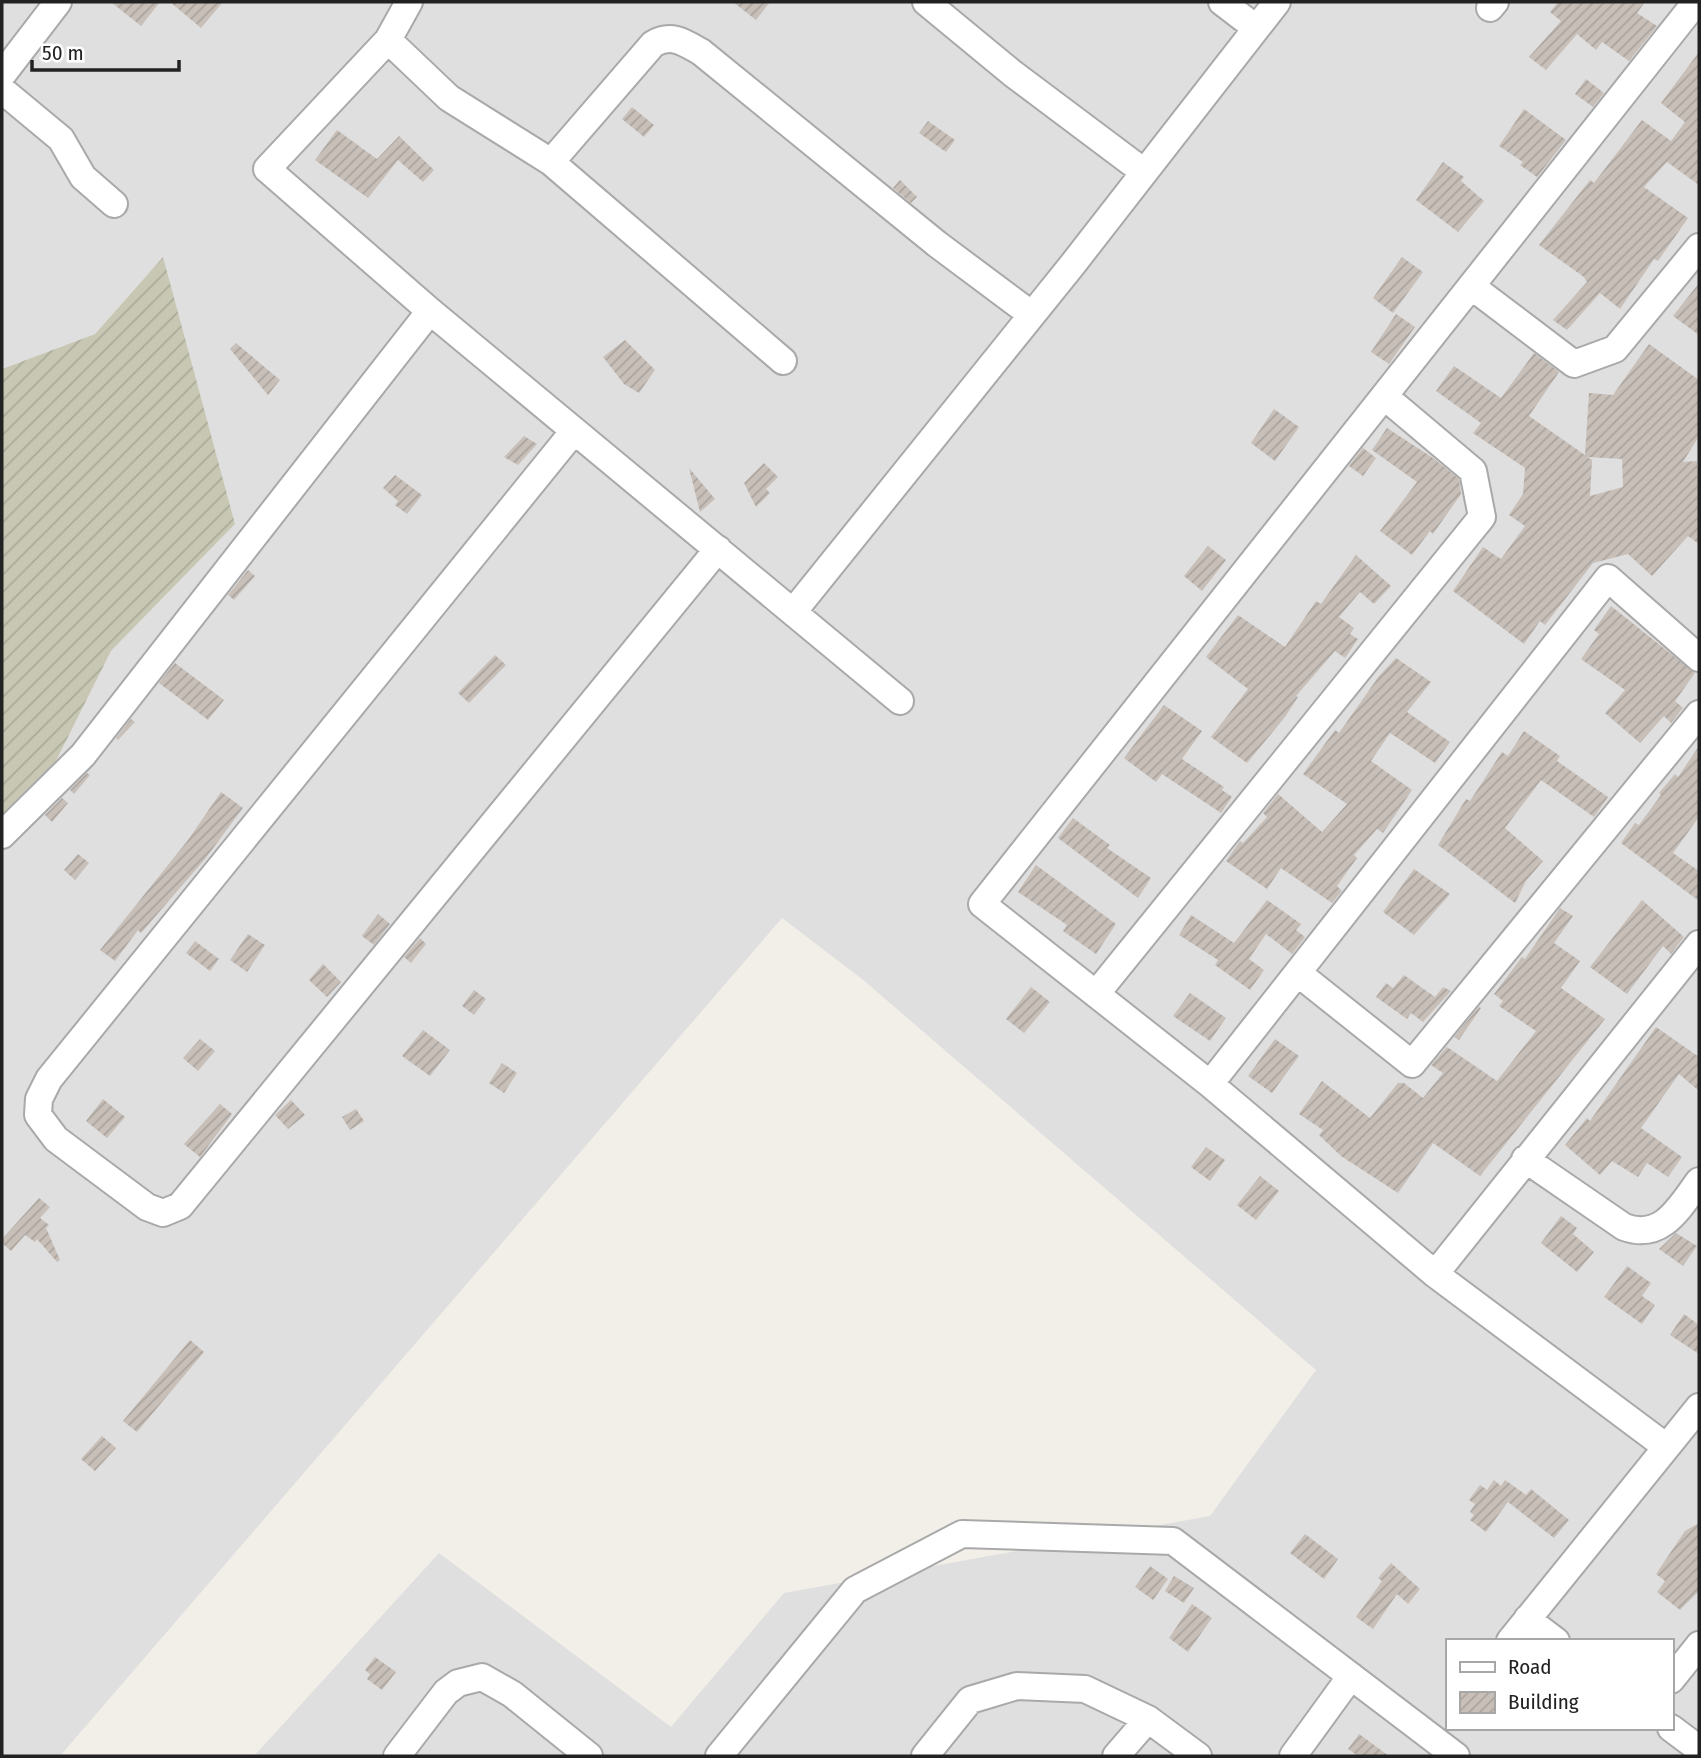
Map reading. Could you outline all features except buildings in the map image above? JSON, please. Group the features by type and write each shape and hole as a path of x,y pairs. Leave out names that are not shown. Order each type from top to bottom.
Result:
{"street":[{"path":"2,75 58,2"},
{"path":"409,2 388,40 267,169 430,312 900,701"},
{"path":"926,2 1012,73 1144,172"},
{"path":"1222,2 1256,28"},
{"path":"793,612 1277,2"},
{"path":"1665,1446 1435,1274 1210,1084 982,904 1696,2"},
{"path":"551,162 653,44 663,38 675,38 701,52 937,244 1031,315"},
{"path":"388,40 449,98 551,162 783,361"},
{"path":"2,90 61,139 83,177 114,204"},
{"path":"1471,286 1574,364 1615,349 1699,247"},
{"path":"2,835 83,755 430,312"},
{"path":"1096,994 1482,517 1473,471 1384,396"},
{"path":"574,431 49,1079 39,1099 38,1115 56,1139 147,1207 163,1213 180,1206 718,550"},
{"path":"1210,1084 1608,578 1699,657"},
{"path":"1299,974 1412,1064 1699,714"},
{"path":"1435,1274 1699,944"},
{"path":"1525,1159 1624,1227 1638,1232 1650,1232 1662,1224 1699,1181"},
{"path":"1512,1639 1699,1407"},
{"path":"719,1756 855,1590 962,1534 1173,1541 1352,1676 1439,1727 1456,1756"},
{"path":"1527,1619 1553,1639"},
{"path":"1673,1678 1699,1645"},
{"path":"1293,1756 1352,1676"},
{"path":"397,1756 446,1692 458,1683 482,1677 512,1694 589,1756"},
{"path":"925,1756 970,1700 1017,1686 1085,1689 1148,1718 1198,1756"},
{"path":"1116,1756 1148,1718"},
{"path":"1673,1730 1699,1749"}],"shaded area":[{"path":"2,2 1699,2 1699,1756 254,1756 439,1553 671,1727 784,1593 1210,1516 1316,1370 862,979 782,918 60,1756 2,1756 2,815 48,777 111,651 235,524 162,258 95,334 2,369"},
{"path":"163,257 235,524 111,651 48,777 2,815 2,369 95,334"}]}
